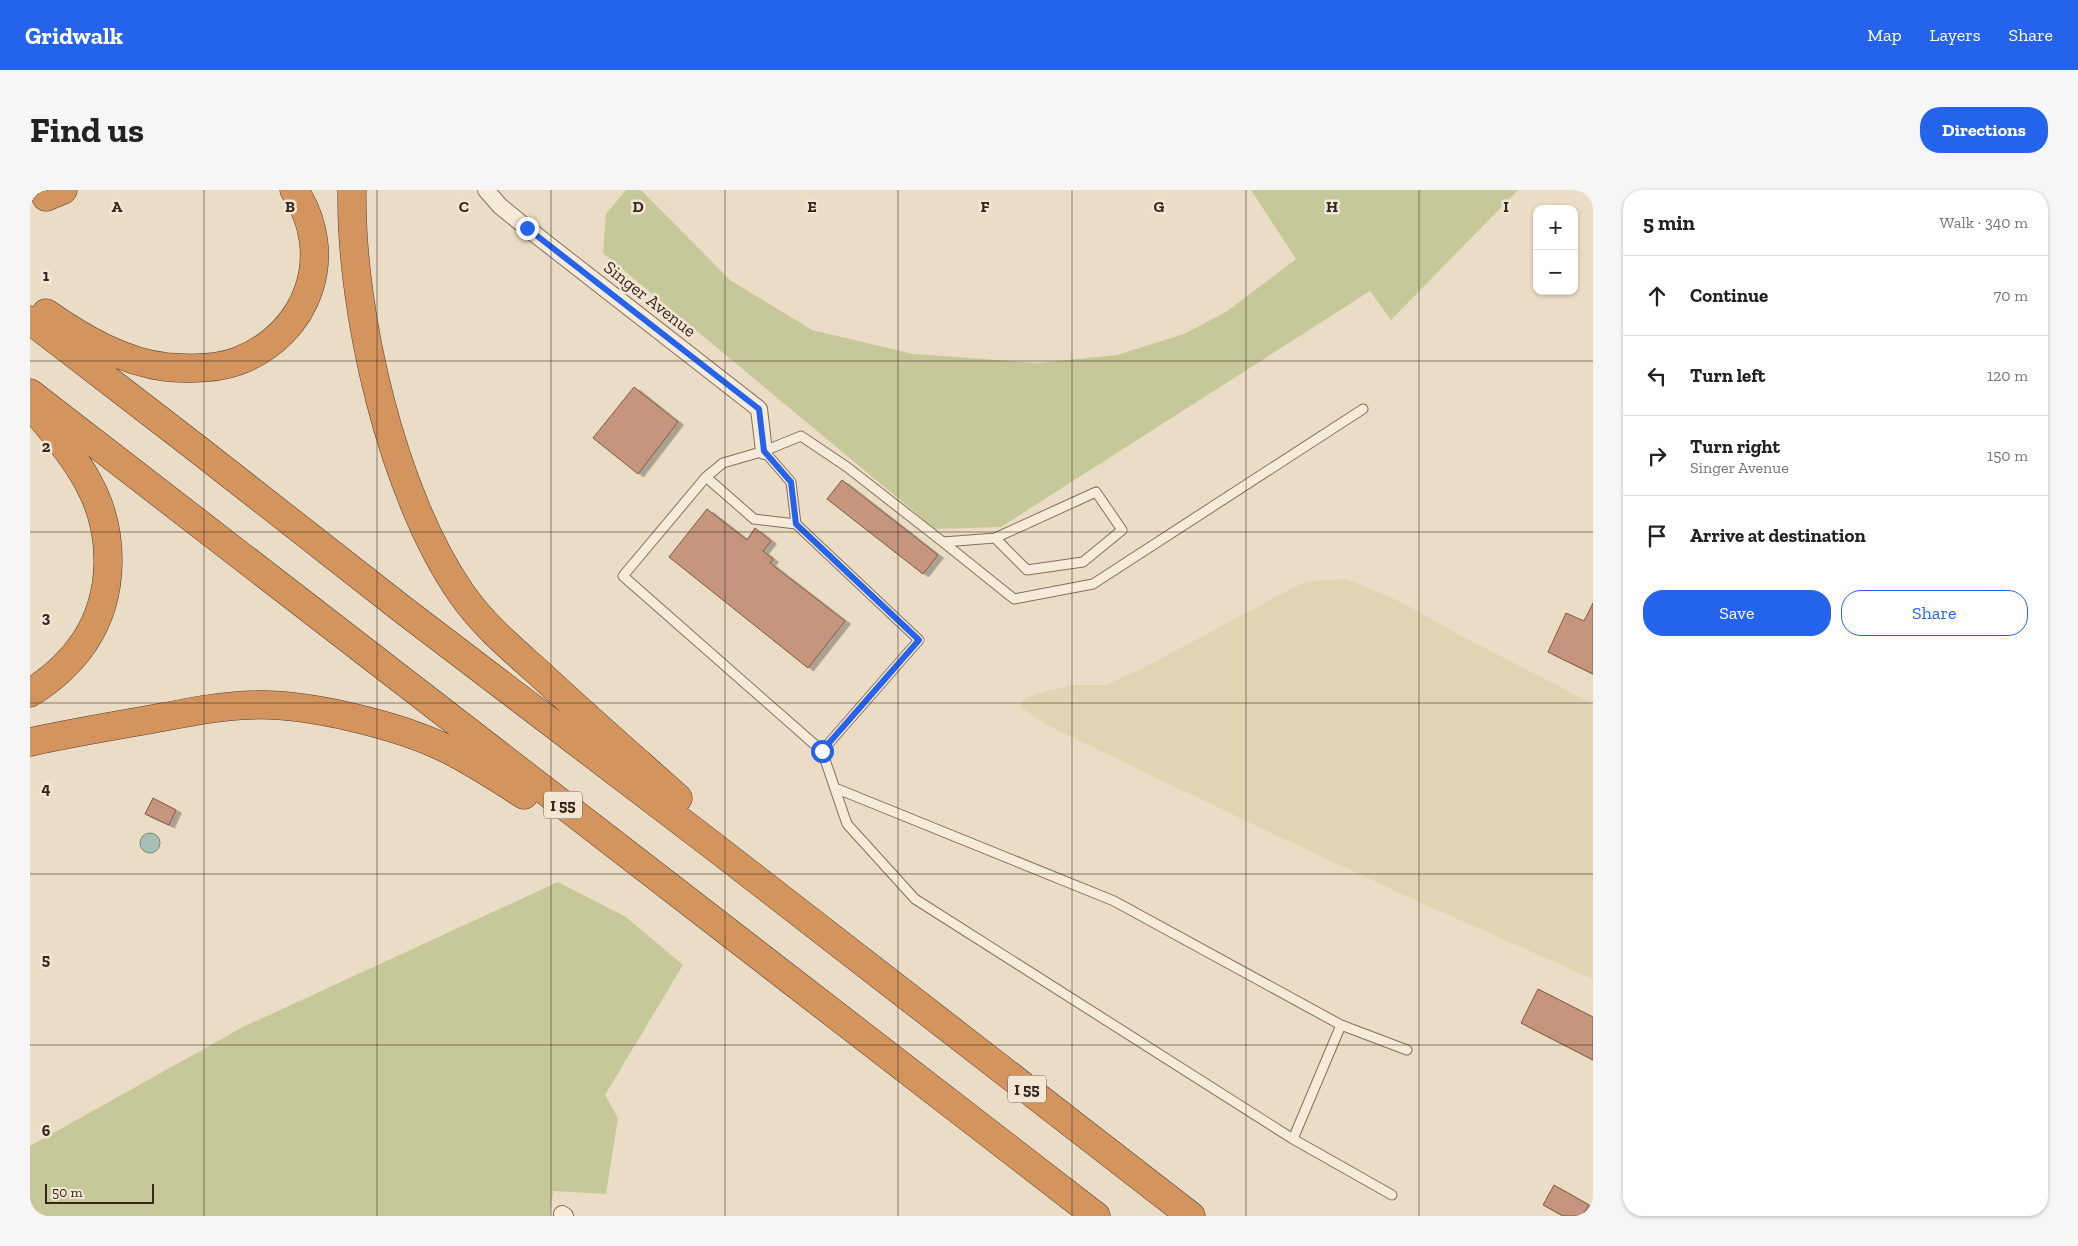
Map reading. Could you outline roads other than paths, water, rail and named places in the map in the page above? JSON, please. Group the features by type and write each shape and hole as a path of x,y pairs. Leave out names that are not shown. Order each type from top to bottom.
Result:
{"highway":[{"path":"30,302 68,328 132,359 166,366 192,368 236,362 271,343 282,333 294,320 309,290 313,271 314,238 303,202 294,190"},
{"path":"352,190 355,259 365,327 379,395 411,496 433,544 461,593 490,628 862,962"},
{"name":"I 55","path":"30,320 402,609 1191,1216"},
{"name":"I 55","path":"30,393 1096,1216"},
{"path":"30,406 56,436 90,485 104,522 108,564 103,596 95,622 86,640 57,673 30,694"},
{"path":"30,742 202,710 251,705 285,707 365,721 421,738 449,750 483,769 530,799 609,856 715,922"}],"street":[{"name":"Singer Avenue","path":"486,190 500,206 527,228 759,409 764,451"}],"lane":[{"path":"1363,409 1094,584 1014,599 847,467 801,436 764,451 723,463 706,476 623,576 822,751 847,824 915,899 1292,1139 1392,1195"},
{"path":"764,451 791,482 796,524"},
{"path":"706,476 754,519 796,524 919,640 822,751"},
{"path":"943,542 995,538 1096,492 1122,530 1083,562 1027,570 995,538"},
{"path":"835,788 1114,902 1341,1025 1407,1050"},
{"path":"1292,1139 1341,1025"}]}
